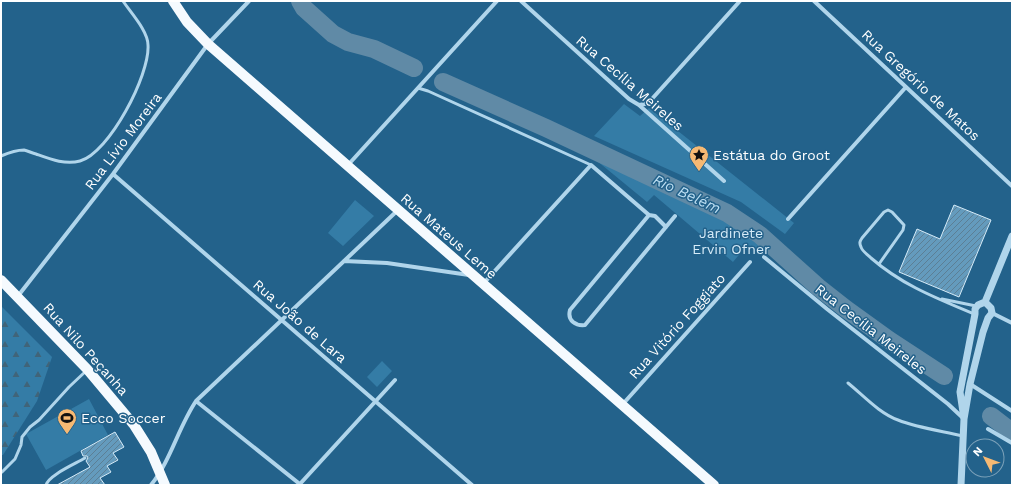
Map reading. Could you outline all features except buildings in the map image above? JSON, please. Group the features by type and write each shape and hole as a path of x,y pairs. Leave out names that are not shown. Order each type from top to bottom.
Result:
{"main road":[{"name":"Rua Mateus Leme","path":"172,1 187,22 208,44 714,485"},
{"name":"Rua Nilo Peçanha","path":"1,280 87,369 134,425 151,452 165,485"}],"street":[{"name":"Rua Lívio Moreira","path":"18,296 113,174 208,44 249,1"},
{"path":"347,166 497,1"},
{"name":"Rua Cecília Meireles","path":"521,1 629,99 639,105 724,182"},
{"path":"639,105 645,104 650,100 740,1"},
{"name":"Rua Gregório de Matos","path":"814,1 1012,186"},
{"path":"788,219 906,87"},
{"path":"483,285 591,165 650,215 655,216 666,227"},
{"name":"Rua João de Lara","path":"113,174 472,485"},
{"path":"151,485 160,473 183,424 196,401 398,210"},
{"path":"650,215 570,310 569,315 575,324 586,325 675,216"},
{"path":"985,302 1012,236"},
{"name":"Rua Cecília Meireles","path":"764,257 948,404 964,419"},
{"path":"344,261 387,263 474,276"},
{"name":"Rua Vitório Foggiato","path":"622,405 750,262"},
{"path":"964,419 960,392 976,306 985,302"},
{"path":"961,485 964,419 970,384 980,343 990,316 991,308 985,302"},
{"path":"975,314 982,320 990,316 1012,323"},
{"path":"196,401 300,485 395,380"},
{"path":"970,384 1012,411"},
{"path":"988,429 1012,443"}],"lane":[{"path":"1,156 24,150 56,161 68,163 80,161 93,155 119,124 139,85 147,61 148,44 142,28 123,1"},
{"path":"418,88 591,165"},
{"path":"879,264 903,230 904,225 892,212 888,210 884,212 862,238 860,243 861,249 879,264 890,273 906,283 934,297 975,314"},
{"path":"934,297 976,306"},
{"path":"2,472 15,459 21,445 22,437 30,427 39,420 87,369"},
{"path":"848,383 880,410 896,420 963,436"},
{"path":"46,485 52,477 85,458"}],"green space":[{"path":"624,104 640,116 649,108 794,223 785,234 741,202 594,136"},
{"name":"Jardinete Ervin Ofner","path":"591,156 708,211 769,247 743,250 733,262 654,195 647,202"},
{"path":"355,200 374,216 343,246 328,233"},
{"path":"1,306 52,357 37,401 3,455 1,455"},
{"path":"382,361 392,371 377,387 367,377"},
{"name":"Ecco Soccer","path":"89,399 108,435 46,470 26,434"}],"waterway":[{"name":"Rio Belém","path":"300,1 304,8 333,34 348,42 374,49 414,68"},
{"name":"Rio Belém","path":"443,82 546,128 727,213 760,235 818,287 846,309 889,340 944,376"},
{"name":"Rio Belém","path":"991,416 1012,432"}],"place":[{"name":"Estátua do Groot","path":"699,172"},
{"name":"Ecco Soccer","path":"67,435"}]}
